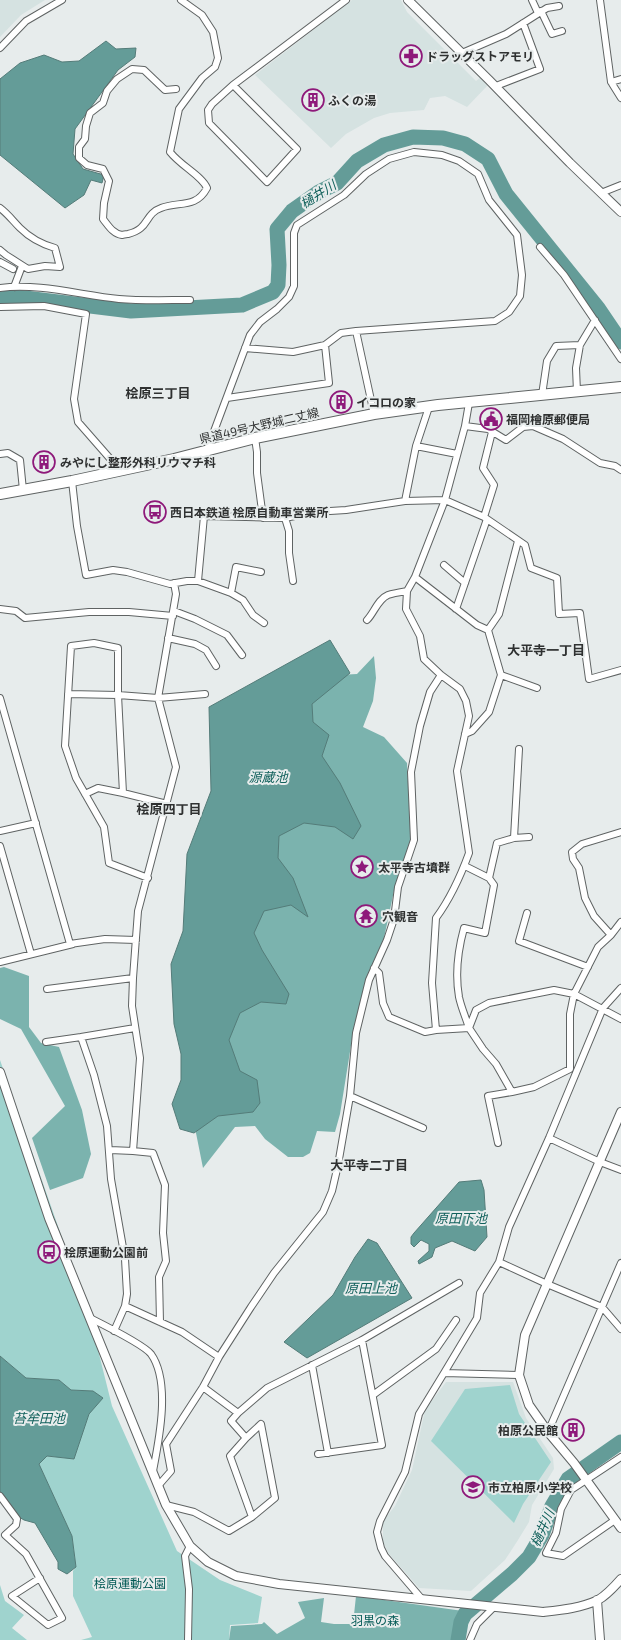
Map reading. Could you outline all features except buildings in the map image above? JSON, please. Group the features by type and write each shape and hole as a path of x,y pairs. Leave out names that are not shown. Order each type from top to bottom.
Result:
{"main road":[{"name":"県道49号大野城二丈線","path":"0,494 72,481 255,438 374,414 621,386"}],"street":[{"path":"0,48 26,21 62,0"},
{"path":"176,89 165,90 144,70 132,69 117,79 107,91 103,103 90,114 86,126 85,139 79,148 79,158 87,165 103,169 109,181 104,203 103,219 112,230 122,235 136,232 146,224 150,214 160,208 187,205 204,196 207,188 204,181 177,161 170,152 179,109 202,78 215,67 218,58 213,32 202,15 181,0"},
{"path":"233,85 298,149 267,182 209,123 208,110 212,104 233,85 346,0"},
{"path":"408,0 621,212"},
{"path":"532,0 552,34 562,31"},
{"path":"600,0 611,82 621,98"},
{"path":"462,53 506,34 547,8 560,6"},
{"path":"496,86 540,69 523,23"},
{"path":"611,82 621,79"},
{"path":"208,450 245,348 250,335 260,322 277,309 289,297 294,286 294,233 297,225 344,195 366,174 389,159 414,152 442,155 458,161 478,174 489,200 517,235 522,276 520,296 509,312 495,321 341,333 324,345 293,352 245,348"},
{"path":"601,193 621,185"},
{"path":"0,208 9,214 19,227 33,239 55,248 60,267 45,266 28,269 6,256 0,250"},
{"path":"540,247 564,275 621,359"},
{"path":"0,262 13,269"},
{"path":"14,286 22,266"},
{"path":"0,288 14,286 43,288 120,299 190,300"},
{"path":"0,307 44,306 86,314 74,399 78,422 120,470"},
{"path":"577,392 576,368 580,344 595,320"},
{"path":"356,331 374,414"},
{"path":"542,395 547,361 556,346 580,344"},
{"path":"227,398 329,383 324,345"},
{"path":"436,1030 432,983 436,918 442,910 465,866 469,853 457,771 469,716 466,701 460,689 441,675 424,659 420,636 406,608 408,591 415,577 445,500 465,426 469,403"},
{"path":"405,501 416,446 429,407"},
{"path":"465,426 488,429 506,440 523,427 533,426 563,439 600,463 615,466 621,470"},
{"path":"456,609 486,518 494,485 483,468 492,432"},
{"path":"255,438 258,452 258,478 264,518"},
{"path":"416,446 457,454"},
{"path":"0,454 8,453 20,460 23,490"},
{"path":"72,481 77,526 86,575 113,570 127,572 170,584 198,581 231,592 244,600 253,615 264,623"},
{"path":"198,581 204,516 285,518 314,512 346,510 405,501 445,500 486,518 525,545 531,568 558,578 558,614 580,613 589,679 621,670"},
{"path":"285,518 289,531 289,553 293,581"},
{"path":"488,630 499,614 518,541"},
{"path":"444,565 465,583"},
{"path":"231,592 236,567 261,572"},
{"path":"415,577 477,625 488,630 502,675 489,712 472,731 465,734"},
{"path":"133,1151 140,1058 132,1006 138,911 148,878 176,767 158,698 176,594 174,583"},
{"path":"367,620 376,609 379,602 387,595 408,591"},
{"path":"0,609 16,611 25,618 89,612 173,614 195,619 227,635 242,655"},
{"path":"168,638 195,644 206,650 216,666"},
{"path":"123,793 118,695 118,648 94,643 71,646 65,746 76,778 104,827 109,863 148,878"},
{"path":"158,1486 171,1471 166,1444 203,1387 219,1357 274,1273 324,1212 332,1191 350,1096 356,1033 369,980 387,940 394,919 398,887 414,840 411,772 420,726 430,692 441,675"},
{"path":"502,675 537,688"},
{"path":"68,694 118,695 158,698 205,694"},
{"path":"0,698 70,944 74,943"},
{"path":"514,838 519,749"},
{"path":"85,794 98,788 166,804"},
{"path":"0,831 36,823"},
{"path":"611,935 594,916 585,898 579,868 573,859 572,852 582,844 621,832"},
{"path":"489,878 497,843 514,838 529,837"},
{"path":"0,846 32,954"},
{"path":"465,866 489,878 494,885 485,933 464,928 460,942 458,965 459,998 469,1028 483,1049 496,1064 512,1092"},
{"path":"527,913 519,941 588,967"},
{"path":"498,1143 488,1096 534,1086 570,1068 570,1014 574,994 598,947 611,935 621,922"},
{"path":"0,962 74,943 105,939 136,940"},
{"path":"374,968 379,973 383,1003 389,1016 425,1032 469,1028"},
{"path":"47,989 133,978"},
{"path":"421,1598 385,1556 381,1548 377,1532 385,1510 405,1472 419,1414 477,1318 480,1293 499,1262 509,1227 549,1138 603,1008 621,988"},
{"path":"469,1028 476,1010 489,1003 554,990 574,994 603,1008 621,1019"},
{"path":"46,1042 135,1028"},
{"path":"81,1037 94,1075 107,1126 111,1179 125,1259 127,1294 125,1306 114,1331"},
{"path":"0,1072 49,1218 166,1505 190,1546 208,1562 236,1576 279,1584 543,1612 565,1610 597,1600 608,1593 621,1580"},
{"path":"350,1096 424,1128"},
{"path":"621,1112 526,1335 519,1375 529,1405 548,1432 574,1463 621,1528"},
{"path":"549,1138 600,1162 621,1170"},
{"path":"110,1150 153,1153 164,1185 163,1233 166,1261 159,1276 160,1322"},
{"path":"499,1262 602,1307 621,1329"},
{"path":"548,1432 621,1263"},
{"path":"246,1438 231,1421 267,1388 362,1340 459,1283"},
{"path":"125,1306 182,1332 219,1357"},
{"path":"90,1318 151,1353 161,1380 162,1407 152,1471"},
{"path":"373,1395 436,1349 456,1320"},
{"path":"318,1454 382,1445 362,1340"},
{"path":"312,1365 328,1453"},
{"path":"444,1373 519,1375"},
{"path":"203,1387 238,1413"},
{"path":"166,1505 194,1512 229,1531 252,1517 275,1498 261,1424 230,1456 252,1517"},
{"path":"615,1520 563,1556 546,1553 556,1533 561,1509 572,1490 585,1478 621,1457"},
{"path":"0,1496 17,1519 16,1525 2,1538 26,1554 40,1578 62,1618 48,1625 12,1596 40,1578"},
{"path":"188,1640 190,1589 185,1556 190,1546"},
{"path":"597,1600 602,1639"},
{"path":"470,1640 477,1624 491,1607"}],"shaded area":[{"path":"0,0 45,0 21,15 0,37"},
{"path":"352,0 401,0 407,12 476,81 481,77 488,85 467,107 445,96 430,98 424,110 390,113 374,118 346,134 331,148 255,75"},
{"name":"市立柏原小学校","path":"446,1382 513,1382 526,1418 553,1458 554,1469 532,1505 529,1522 518,1540 505,1560 471,1591 419,1588 389,1554 383,1542 383,1521 395,1506 412,1470 425,1410"}],"green space":[{"path":"374,656 376,678 373,701 363,727 384,737 407,763 411,839 395,886 384,938 366,980 353,1033 340,1114 335,1132 317,1131 310,1153 303,1157 288,1157 265,1139 255,1126 235,1127 203,1168 195,1128 233,1067 224,1036 247,936 270,858 274,830 324,769 309,724 307,698 339,675 357,674"},
{"path":"4,967 29,976 29,1027 41,1043 59,1047 82,1110 91,1154 83,1178 50,1190 32,1138 65,1106 21,1029 0,1019 0,968"},
{"name":"桧原運動公園","path":"0,1060 90,1318 112,1406 177,1551 220,1580 262,1597 258,1623 230,1625 229,1640 81,1640 92,1637 73,1596 73,1571 76,1567 72,1536 39,1464 47,1456 74,1458 89,1414 93,1391 71,1390 59,1380 26,1378 0,1356"},
{"path":"510,1385 519,1414 551,1462 523,1504 514,1523 431,1441 465,1389"},
{"path":"0,1585 5,1601 24,1615 12,1628 27,1640 0,1640"},
{"name":"羽黒の森","path":"356,1596 463,1611 456,1622 453,1640 229,1640 231,1626 262,1624 264,1622 277,1634 305,1618 298,1602 324,1598 321,1622 353,1624"}],"water":[{"path":"106,41 116,49 136,48 135,57 118,70 75,129 73,154 83,169 104,175 102,183 91,180 84,195 65,208 0,155 0,79 20,63 44,55 62,62 79,61"},
{"name":"源蔵池","path":"330,640 350,673 312,704 313,722 329,735 322,756 340,783 361,826 353,839 335,827 304,823 279,836 278,858 293,878 308,917 291,905 264,911 254,933 262,950 289,994 286,1004 261,1002 240,1013 229,1040 240,1071 257,1080 260,1103 253,1112 218,1116 194,1133 180,1129 172,1104 181,1080 181,1054 174,1024 171,964 183,931 187,854 211,791 209,707"},
{"name":"原田下池","path":"481,1180 484,1190 487,1237 475,1251 452,1241 435,1248 432,1257 419,1264 418,1261 429,1251 429,1244 421,1240 414,1247 411,1244 411,1237 459,1182"},
{"name":"原田上池","path":"368,1239 377,1243 412,1298 307,1358 284,1342 333,1295 355,1257"},
{"name":"苔牟田池","path":"0,1356 26,1378 59,1380 71,1390 93,1391 103,1398 89,1414 74,1459 47,1456 39,1464 72,1536 76,1567 67,1574 58,1569 58,1562 35,1523 19,1517 0,1491"}],"waterway":[{"name":"樋井川","path":"0,299 17,297 131,311 242,305 273,292 278,285 279,265 277,229 292,211 319,192 337,183 357,161 384,145 413,137 443,138 465,144 488,159 506,194 598,308 621,342"},
{"name":"樋井川","path":"458,1640 461,1622 465,1614 512,1574 529,1557 542,1535 552,1506 568,1479 621,1442"}],"place":[{"name":"ドラッグストアモリ","path":"411,56"},
{"name":"ふくの湯","path":"313,100"},
{"name":"イコロの家","path":"341,402"},
{"name":"福岡檜原郵便局","path":"491,419"},
{"name":"みやにし整形外科リウマチ科","path":"44,462"},
{"name":"西日本鉄道 桧原自動車営業所","path":"155,512"},
{"name":"太平寺古墳群","path":"362,867"},
{"name":"穴観音","path":"366,916"},
{"name":"桧原運動公園前","path":"49,1252"},
{"name":"柏原公民館","path":"573,1430"},
{"name":"市立柏原小学校","path":"473,1487"}],"district":[{"name":"桧原三丁目","path":"158,393"},
{"name":"大平寺一丁目","path":"546,650"},
{"name":"桧原四丁目","path":"169,809"},
{"name":"大平寺二丁目","path":"369,1165"}]}
